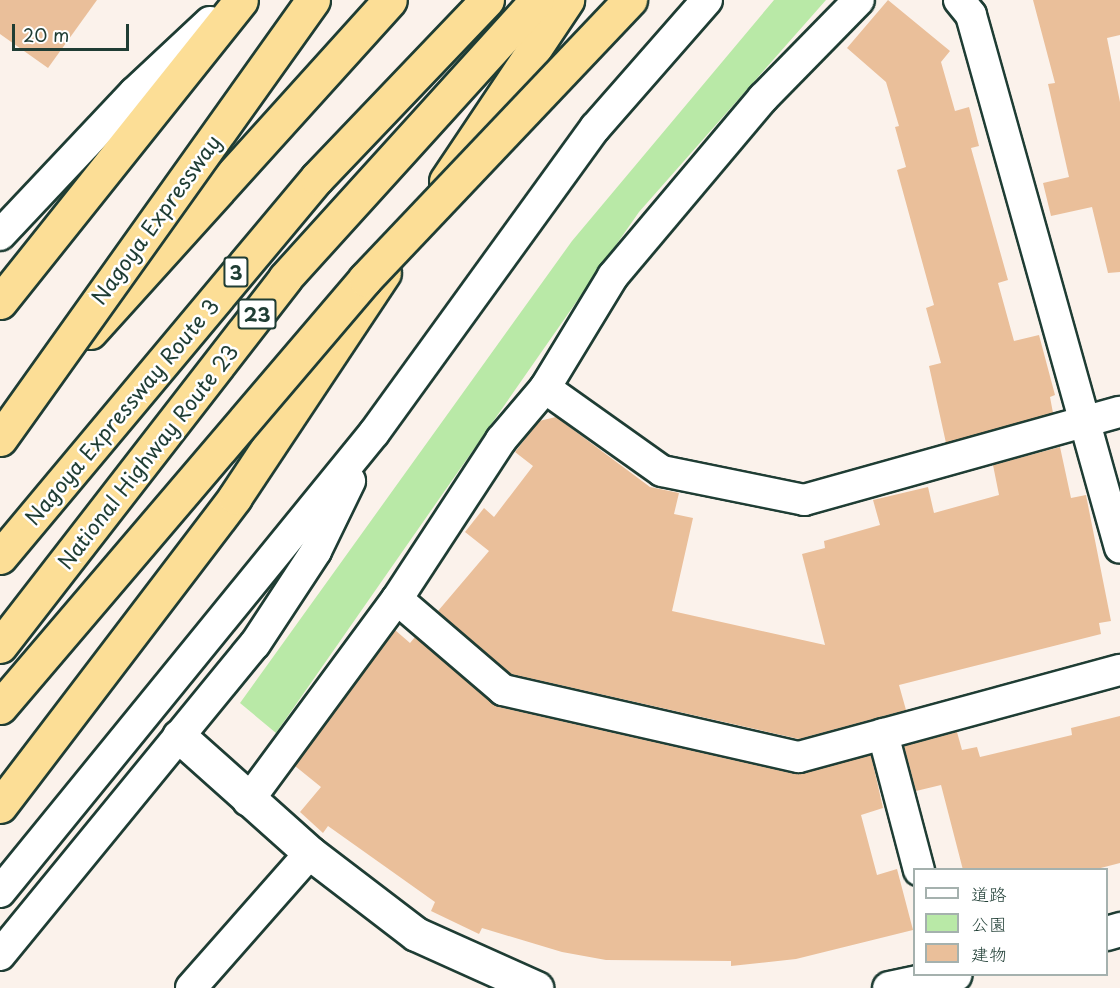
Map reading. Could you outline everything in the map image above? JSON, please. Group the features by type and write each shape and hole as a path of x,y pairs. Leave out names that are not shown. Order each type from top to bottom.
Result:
{"highway":[{"path":"0,302 241,0"},
{"name":"Nagoya Expressway","path":"0,440 313,0"},
{"path":"0,432 390,0"},
{"name":"Nagoya Expressway Route 3","path":"0,557 317,177 487,0"},
{"name":"National Highway Route 23","path":"0,646 285,278 537,0"},
{"path":"0,807 235,497 567,0"},
{"path":"0,707 365,279 630,0"}],"street":[{"path":"0,235 134,93 233,0"},
{"path":"0,892 374,433 595,128 707,0"},
{"path":"249,801 397,599 501,440 545,388 613,276 763,98 859,0"},
{"path":"958,0 971,15 1087,420 1120,548"},
{"path":"545,388 662,471 804,500 1120,412"},
{"path":"0,955 255,644 316,551 374,433"},
{"path":"397,599 503,690 799,757 1120,670"},
{"path":"883,734 919,868"},
{"path":"179,736 249,801 310,853 416,934 536,988"},
{"path":"191,988 310,853"},
{"path":"889,988 951,978"}],"green space":[{"path":"774,0 826,0 639,212 276,733 240,703 572,241"}],"building":[{"path":"0,0 97,0 48,68 0,34"},
{"path":"888,0 950,51 941,62 955,111 969,107 979,146 971,148 1008,280 998,283 1014,341 1039,335 1055,395 1050,397 1053,413 946,443 929,366 941,363 926,308 934,305 897,170 906,167 895,127 899,126 886,82 847,48"},
{"path":"1033,0 1120,0 1120,35 1107,38 1120,102 1120,272 1108,273 1092,207 1051,216 1043,183 1069,177 1048,84 1055,83"},
{"path":"556,417 650,487 679,493 674,514 693,518 672,611 825,645 802,554 825,548 824,541 880,525 873,500 928,487 934,513 999,495 993,465 1060,447 1071,498 1086,495 1111,621 1099,623 1101,634 899,685 906,710 799,739 511,674 438,611 489,551 465,532 484,508 494,517 533,466 515,452 539,421"},
{"path":"395,630 410,643 415,637 499,707 795,774 871,755 883,808 861,815 877,875 897,869 913,930 796,959 731,966 731,961 606,960 562,952 482,928 479,934 431,911 435,902 328,826 323,833 300,812 321,787 295,766"},
{"path":"1120,716 1120,863 1101,868 962,868 941,785 916,791 904,746 957,732 962,750 977,747 980,757 1072,735 1071,728"}]}
